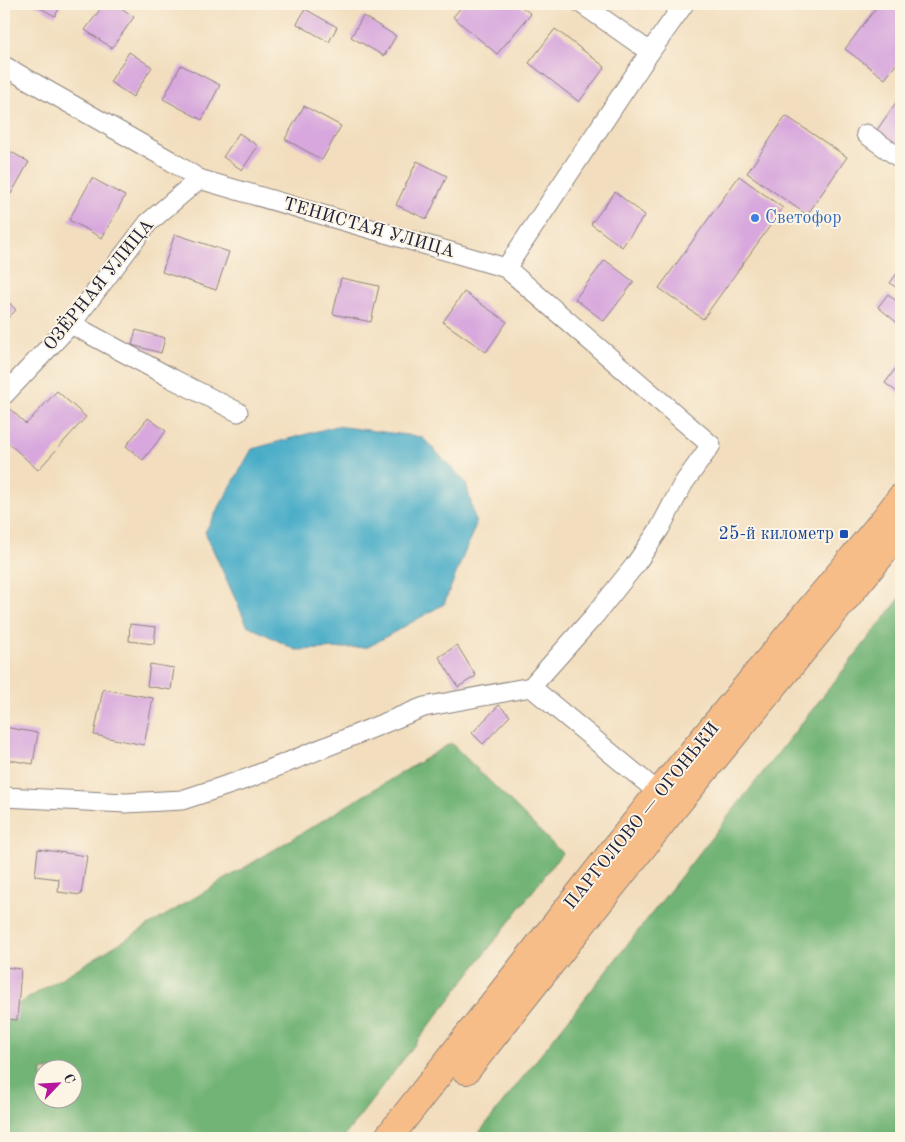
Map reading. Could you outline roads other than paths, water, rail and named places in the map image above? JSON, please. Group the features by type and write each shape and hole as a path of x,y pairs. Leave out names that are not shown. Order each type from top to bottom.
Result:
{"main road":[{"name":"ПАРГОЛОВО — ОГОНЬКИ","path":"388,1138 659,793 901,498"},
{"name":"ПАРГОЛОВО — ОГОНЬКИ","path":"412,1138 674,807 901,530"}],"street":[{"path":"582,4 650,52"},
{"path":"4,797 126,803 182,800 249,778 424,707 531,687 595,615 635,565 660,528 684,484 711,445 506,268 684,4"},
{"name":"ТЕНИСТАЯ УЛИЦА","path":"4,66 171,161 199,179 506,268"},
{"path":"866,134 901,159"},
{"name":"ОЗЁРНАЯ УЛИЦА","path":"4,394 71,324 148,222 199,179"},
{"path":"71,324 173,380 238,412"},
{"path":"531,687 659,793"}],"water":[{"path":"336,426 422,437 466,483 476,524 444,604 368,647 296,650 247,625 205,532 252,449"}],"place":[{"name":"Светофор","path":"755,218"},
{"name":"25-й километр","path":"844,534"}]}
